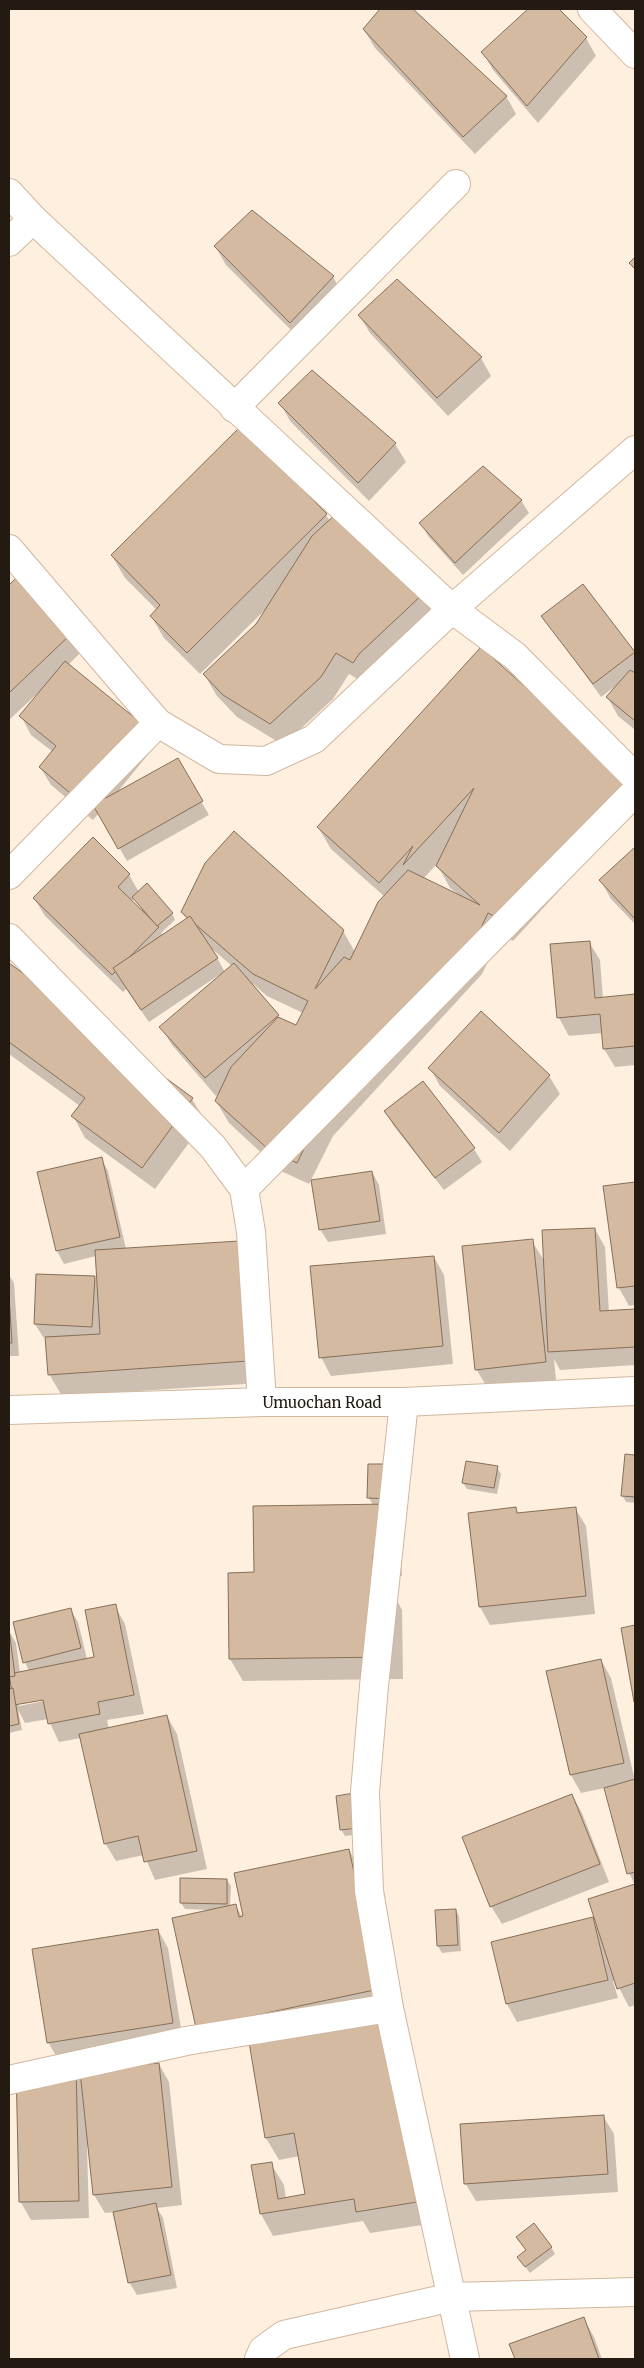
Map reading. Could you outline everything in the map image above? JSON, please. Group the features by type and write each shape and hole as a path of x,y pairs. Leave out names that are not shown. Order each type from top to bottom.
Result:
{"street":[{"path":"592,9 635,54"},
{"path":"234,408 456,184"},
{"path":"9,193 33,219 234,408 452,609 515,656 635,778"},
{"path":"9,242 33,219"},
{"path":"9,549 158,723 219,759 266,761 314,739 452,609 635,450"},
{"path":"9,875 158,723"},
{"path":"244,1189 635,792"},
{"path":"9,938 213,1147 244,1189 251,1232 262,1402"},
{"name":"Umuochan Road","path":"9,1410 262,1402 404,1402 635,1391"},
{"path":"404,1402 374,1686 365,1792 369,1891 389,2008 465,2359"},
{"path":"9,2080 186,2041 389,2008"},
{"path":"259,2359 263,2350 284,2335 452,2296 635,2292"}],"building":[{"path":"380,9 413,9 507,96 463,137 363,29"},
{"path":"528,9 559,9 587,37 527,106 481,52"},
{"path":"252,210 334,276 290,323 214,246"},
{"path":"635,257 635,269 629,263"},
{"path":"397,279 482,357 437,398 358,315"},
{"path":"312,370 396,443 358,483 278,403"},
{"path":"240,427 327,514 187,653 150,616 160,605 111,555"},
{"path":"483,466 522,500 455,563 419,523"},
{"path":"339,511 424,593 359,654 353,663 336,653 321,677 270,724 223,695 203,674 256,624 312,536"},
{"path":"16,578 70,635 9,693 9,585"},
{"path":"583,584 635,652 593,684 541,616"},
{"path":"481,647 628,780 500,919 488,913 470,951 321,1114 297,1163 268,1149 215,1101 231,1067 278,1017 296,1025 308,1001 253,974 181,912 205,863 234,831 344,930 315,989 344,957 350,960 378,902 408,870 480,905 436,866 474,788 403,865 413,846 379,883 317,827"},
{"path":"65,661 146,727 82,803 39,767 56,746 19,716"},
{"path":"630,670 635,673 635,721 606,697"},
{"path":"178,758 203,801 118,849 93,805"},
{"path":"93,837 130,874 118,887 159,927 112,975 33,898"},
{"path":"635,847 635,919 599,880"},
{"path":"147,883 173,913 157,926 132,897"},
{"path":"190,916 218,958 141,1010 113,968"},
{"path":"590,941 595,998 635,994 635,1046 603,1049 600,1014 557,1018 550,944"},
{"path":"9,963 193,1098 142,1168 71,1116 85,1098 9,1042"},
{"path":"234,963 279,1015 205,1078 159,1027"},
{"path":"481,1011 550,1075 499,1133 428,1068"},
{"path":"423,1081 475,1148 435,1178 384,1111"},
{"path":"102,1157 120,1237 56,1251 37,1172"},
{"path":"372,1171 380,1221 319,1230 311,1180"},
{"path":"635,1182 635,1286 617,1288 603,1186"},
{"path":"595,1228 600,1311 635,1309 635,1347 548,1352 542,1230"},
{"path":"533,1239 546,1362 475,1370 462,1246"},
{"path":"255,1240 262,1360 48,1375 45,1337 100,1334 95,1250"},
{"path":"434,1256 443,1346 319,1358 310,1266"},
{"path":"36,1274 95,1276 92,1327 34,1324"},
{"path":"9,1296 12,1343 9,1343"},
{"path":"625,1454 635,1455 635,1497 621,1496"},
{"path":"466,1461 498,1466 494,1488 462,1483"},
{"path":"368,1464 391,1464 391,1499 367,1498"},
{"path":"390,1504 391,1555 373,1555 373,1587 390,1587 391,1657 229,1659 228,1573 254,1572 253,1506"},
{"path":"516,1507 517,1513 576,1507 586,1596 479,1607 468,1513"},
{"path":"116,1604 134,1695 98,1702 100,1714 48,1724 43,1700 14,1705 9,1674 94,1657 85,1610"},
{"path":"71,1608 81,1648 23,1663 13,1622"},
{"path":"635,1625 635,1702 634,1702 621,1628"},
{"path":"9,1629 15,1676 9,1677"},
{"path":"601,1659 624,1763 570,1775 546,1671"},
{"path":"13,1688 19,1724 9,1726 9,1689"},
{"path":"167,1715 197,1851 144,1862 138,1836 104,1844 79,1734"},
{"path":"635,1779 635,1872 627,1874 604,1788"},
{"path":"354,1793 358,1828 340,1830 336,1796"},
{"path":"572,1794 600,1864 490,1907 462,1837"},
{"path":"349,1849 379,1989 196,2028 172,1918 236,1904 239,1917 243,1916 234,1873"},
{"path":"180,1878 227,1879 227,1904 180,1903"},
{"path":"635,1884 635,1983 617,1989 588,1899"},
{"path":"456,1909 458,1945 437,1946 435,1910"},
{"path":"593,1917 608,1980 506,2004 491,1942"},
{"path":"158,1929 173,2023 47,2043 32,1949"},
{"path":"385,2013 417,2202 356,2212 354,2199 260,2214 251,2165 272,2162 278,2199 305,2194 294,2133 265,2138 248,2036"},
{"path":"159,2063 172,2187 93,2195 80,2071"},
{"path":"76,2065 79,2201 19,2202 16,2066"},
{"path":"604,2115 608,2174 464,2184 460,2124"},
{"path":"156,2203 171,2275 128,2283 113,2212"},
{"path":"534,2223 552,2247 525,2267 517,2257 526,2250 516,2237"},
{"path":"584,2317 599,2359 515,2359 509,2344"}]}
